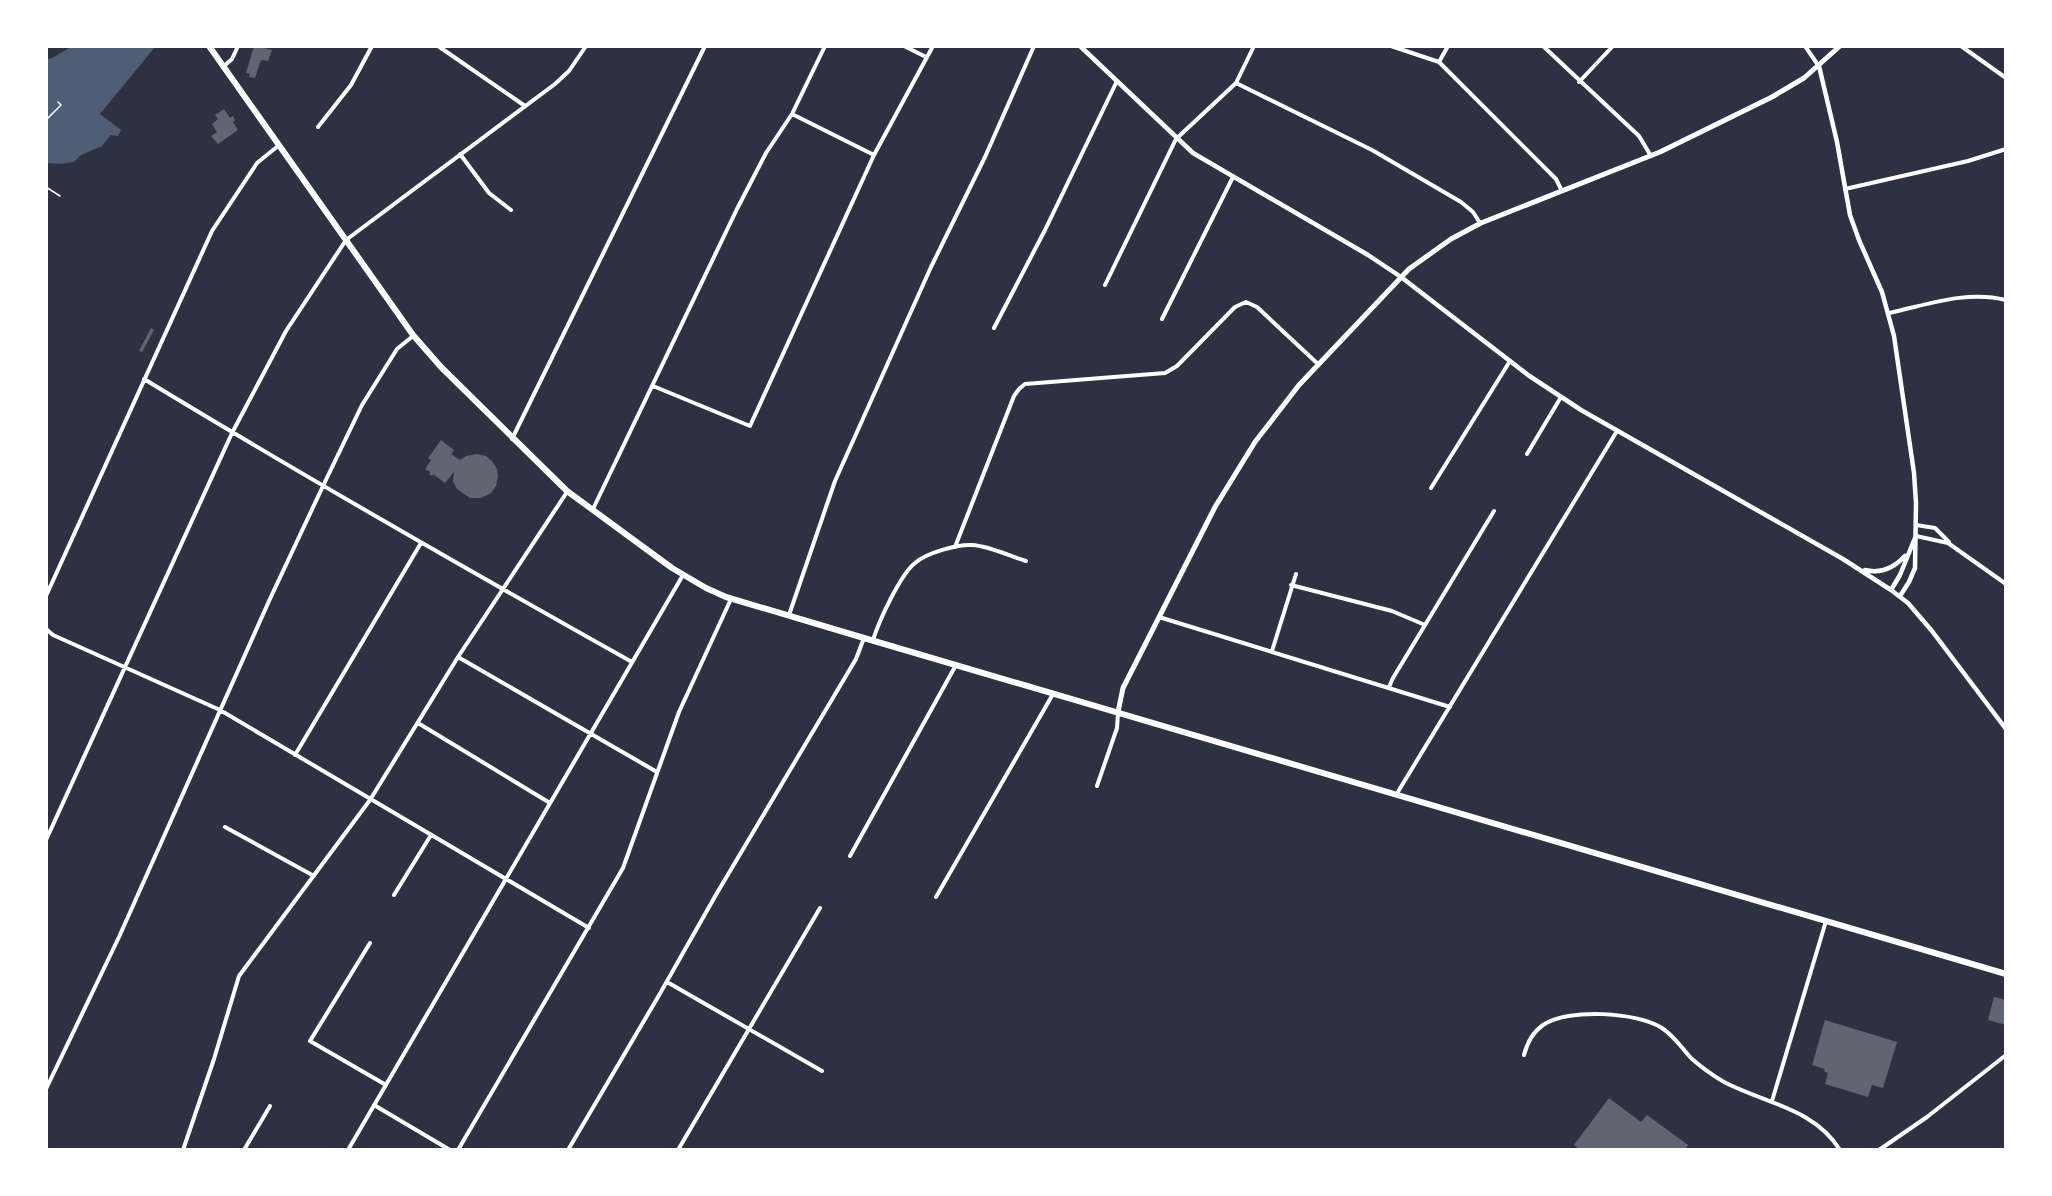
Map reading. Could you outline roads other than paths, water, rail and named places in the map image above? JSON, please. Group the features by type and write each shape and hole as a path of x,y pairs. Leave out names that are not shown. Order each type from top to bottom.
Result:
{"main road":[{"path":"209,46 413,335 435,362 567,491 682,575 712,592 2006,974"},
{"path":"1118,712 1123,688 1215,507 1237,470 1272,418 1318,364 1401,277 1426,256 1480,223 1651,156 1772,97 1797,83 1840,46"}],"street":[{"path":"223,67 232,59 238,46"},
{"path":"318,127 351,85 372,46"},
{"path":"438,46 525,106"},
{"path":"46,840 232,433 286,332 346,240 569,71 586,46"},
{"path":"512,439 705,46"},
{"path":"593,510 737,209 766,153 792,114 825,46"},
{"path":"904,46 926,57"},
{"path":"653,386 750,426 874,156 933,46"},
{"path":"789,615 828,499 931,267 985,157 1034,46"},
{"path":"1080,46 1193,153 1368,255 1401,277 1560,397 1861,569 1900,596 1939,639 2006,729"},
{"path":"1105,285 1176,139 1236,83 1254,46"},
{"path":"1391,46 1439,62 1556,179 1562,191"},
{"path":"1439,62 1448,46"},
{"path":"1543,46 1579,82 1640,136 1651,156"},
{"path":"1579,82 1613,46"},
{"path":"1805,46 1819,66 1835,131 1855,232 1889,313 1914,473 1915,568 1910,582 1900,596"},
{"path":"1961,46 2006,78"},
{"path":"994,328 1045,230 1117,81"},
{"path":"1236,83 1372,150 1461,202 1473,212 1480,223"},
{"path":"792,114 874,156"},
{"path":"46,596 212,231 257,163 278,146"},
{"path":"1845,189 1968,161 2006,149"},
{"path":"460,154 489,193 511,210"},
{"path":"1162,319 1233,177"},
{"path":"1889,313 1958,298 1984,297 2006,300"},
{"path":"955,547 1014,396 1025,384 1165,373 1177,366 1235,307 1246,302 1257,307 1318,364"},
{"path":"46,1089 119,937 220,710 362,405 397,349 413,335"},
{"path":"1431,488 1510,361"},
{"path":"144,379 323,486 632,663"},
{"path":"1527,454 1560,397"},
{"path":"1396,795 1617,431"},
{"path":"183,1149 195,1119 239,976 370,800 458,657 567,491"},
{"path":"1389,687 1494,511"},
{"path":"1916,525 1935,528 1951,544 2006,584"},
{"path":"1916,536 1951,544"},
{"path":"1891,590 1900,575 1916,536"},
{"path":"295,755 421,543"},
{"path":"873,640 880,622 911,567 929,554 974,545 1026,561"},
{"path":"1861,569 1872,572 1884,570 1900,561 1909,552"},
{"path":"1272,651 1296,574"},
{"path":"348,1149 682,575"},
{"path":"1292,585 1392,611 1425,625"},
{"path":"458,1149 626,861 679,712 731,598"},
{"path":"1159,617 1450,707"},
{"path":"46,629 53,635 220,710 589,928"},
{"path":"568,1149 856,659 864,638"},
{"path":"458,657 657,772"},
{"path":"850,855 956,665"},
{"path":"936,897 1054,693"},
{"path":"1097,786 1117,728 1118,712"},
{"path":"418,723 550,803"},
{"path":"225,827 314,876"},
{"path":"394,895 431,835"},
{"path":"678,1149 820,908"},
{"path":"1772,1101 1826,920"},
{"path":"370,943 310,1041 386,1085"},
{"path":"667,982 822,1071"},
{"path":"1524,1055 1534,1033 1554,1019 1596,1015 1631,1017 1649,1022 1666,1030 1699,1065 1713,1075 1736,1088 1803,1115 1820,1126 1840,1149"},
{"path":"1879,1149 1927,1118 2006,1055"},
{"path":"374,1105 450,1149"},
{"path":"244,1149 270,1106"}],"water":[{"path":"71,47 155,47 100,114 121,130 118,136 111,135 102,146 81,155 74,162 47,163 47,59"}]}
